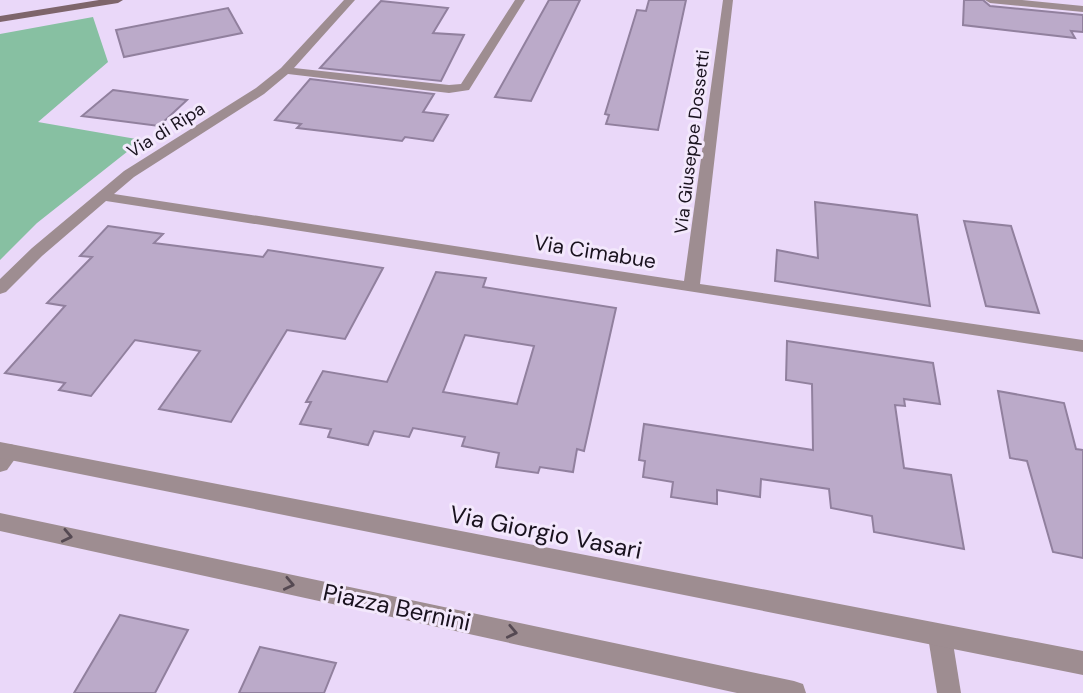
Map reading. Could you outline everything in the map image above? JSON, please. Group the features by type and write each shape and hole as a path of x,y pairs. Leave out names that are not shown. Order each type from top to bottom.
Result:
{"main road":[{"path":"0,19 118,0"}],"street":[{"name":"Via di Ripa","path":"0,288 37,252 128,174 260,91 285,70 350,0"},
{"path":"285,70 449,89 465,88 520,0"},
{"name":"Via Giuseppe Dossetti","path":"691,288 728,0"},
{"path":"990,0 1083,9"},
{"name":"Via Cimabue","path":"102,196 1083,346"},
{"name":"Via Giorgio Vasari","path":"3,456 1083,663"},
{"name":"Piazza Bernini","path":"0,522 794,693"},
{"path":"940,637 949,693"}],"green space":[{"path":"93,17 108,62 38,122 142,140 37,223 0,260 0,34"}],"building":[{"path":"549,0 580,0 531,101 495,97"},
{"path":"649,0 686,0 658,130 606,124 609,115 605,114 637,10 646,11"},
{"path":"964,0 983,0 990,6 1083,15 1083,32 1071,31 1075,38 963,25"},
{"path":"381,1 448,8 433,33 464,35 441,81 320,68"},
{"path":"228,8 242,33 124,57 116,30"},
{"path":"310,79 434,94 423,112 448,115 433,141 405,137 402,141 297,128 301,124 275,120"},
{"path":"113,90 187,100 159,126 82,116"},
{"path":"815,202 917,215 930,306 775,281 777,250 818,258"},
{"path":"964,221 1011,226 1039,313 986,306"},
{"path":"108,226 163,234 154,243 263,257 268,250 383,268 345,339 287,330 231,422 159,409 200,351 135,340 91,396 59,390 65,383 5,373 65,306 47,303 92,257 80,256"},
{"path":"436,272 486,278 483,287 616,308 584,451 577,449 573,472 540,467 538,473 496,467 499,453 462,446 465,437 413,428 409,437 374,431 368,445 328,437 331,429 300,424 311,402 306,402 323,371 387,382","holes":["465,335 534,346 517,404 443,392"]},
{"path":"787,341 933,363 940,404 904,399 905,406 895,405 904,468 951,475 964,549 874,532 872,516 831,508 829,489 761,479 760,497 717,490 717,504 671,497 673,482 643,477 645,461 639,460 644,424 813,450 812,384 786,380"},
{"path":"998,391 1064,403 1076,449 1083,450 1083,558 1053,552 1027,461 1010,458"},
{"path":"120,615 188,630 155,693 74,693"},
{"path":"260,647 336,663 324,693 239,693"}]}
